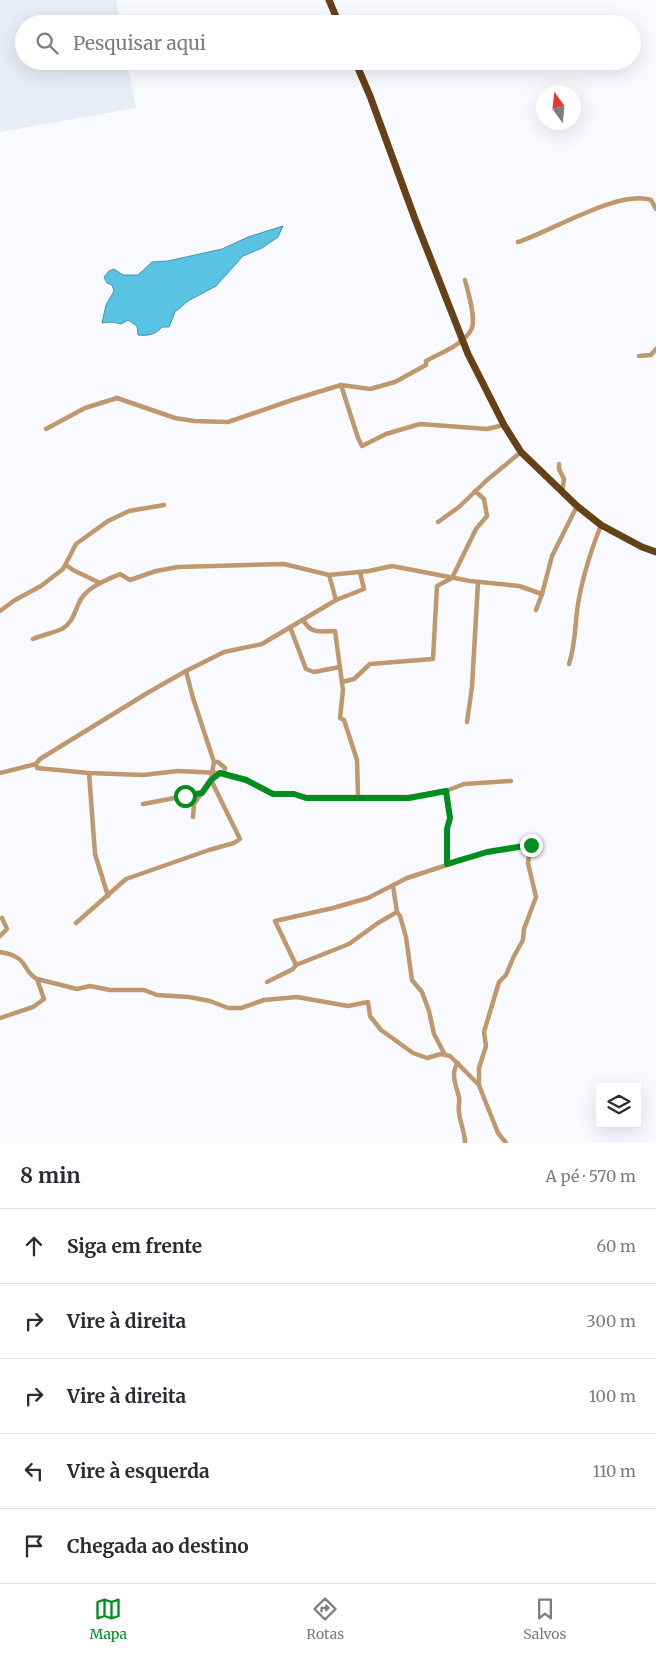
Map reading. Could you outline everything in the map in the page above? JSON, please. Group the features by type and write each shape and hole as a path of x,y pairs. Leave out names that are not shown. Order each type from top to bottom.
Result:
{"highway":[{"path":"329,0 335,15"},
{"path":"359,70 414,219 462,340 504,425 521,452 577,506 601,525 656,552"}],"street":[{"path":"655,206 656,195"},
{"path":"518,242 537,236 589,210 624,200 647,198 655,206"},
{"path":"46,429 85,408 117,398 175,418 194,421 228,422 341,385 370,389 395,382 426,365 426,361 462,340 472,329 472,314 465,280"},
{"path":"639,356 651,355 656,349"},
{"path":"341,385 362,446 386,434 420,424 487,429 504,425"},
{"path":"438,522 459,507 521,452"},
{"path":"559,464 559,469 564,479 562,492"},
{"path":"342,682 354,679 370,664 433,659 437,586 452,578 476,529 487,516 484,499 475,491"},
{"path":"0,611 63,569 76,544 108,520 129,510 164,505"},
{"path":"536,610 552,556 577,506"},
{"path":"569,664 574,648 578,610 589,556 601,525"},
{"path":"32,640 62,629 76,612 81,599 92,588 120,574 130,580 156,571 178,568 284,564 329,574 360,572 392,566 452,578 519,586 542,594"},
{"path":"66,565 93,582 100,584"},
{"path":"0,773 36,764 40,759 140,697 186,671 224,652 262,644 336,600 364,589 360,572"},
{"path":"329,574 336,600"},
{"path":"467,722 474,658 478,582"},
{"path":"303,620 308,628 315,631 335,630 343,690 340,718 344,720 357,760 358,796"},
{"path":"290,627 306,669 314,672 340,667"},
{"path":"186,671 209,751 214,762 211,780 194,804 193,818"},
{"path":"211,780 222,774 225,768 218,762 214,762"},
{"path":"36,764 37,768 89,773 143,775 178,771 222,774 246,780 273,794 294,794 306,798 358,796 409,798 446,791 464,784 511,781"},
{"path":"89,773 95,854 108,896"},
{"path":"76,923 126,878 234,843 240,839 211,780"},
{"path":"446,791 450,818 447,829 447,864"},
{"path":"142,804 202,793"},
{"path":"296,965 275,921 368,898 407,878 487,852 531,845 528,863 536,897 524,929 523,940 506,975 499,982 484,1032 486,1046 479,1068 480,1085 498,1132 506,1143"},
{"path":"392,886 397,912 406,937 412,980 422,992 429,1011 434,1034 445,1055"},
{"path":"267,982 296,965 349,944 378,922 397,912"},
{"path":"0,936 7,929 2,918"},
{"path":"0,952 16,957 23,963 33,978 77,989 90,986 110,990 144,990 157,995 189,997 210,1001 228,1008 242,1008 264,1000 297,997 348,1006 368,1002 370,1016 381,1030 413,1053 427,1058 441,1054 450,1056 480,1085"},
{"path":"0,1018 11,1016 44,999 36,979"},
{"path":"458,1063 455,1067 455,1082 460,1099 458,1112 465,1134 465,1143"}],"shaded area":[{"path":"0,0 116,0 118,15 15,15 15,70 129,70 136,108 0,132"}],"water":[{"path":"283,226 278,237 262,248 243,256 216,286 188,301 175,312 169,327 162,327 148,335 138,335 137,326 128,320 121,324 112,322 102,323 106,305 114,291 112,285 107,283 104,277 109,271 114,269 123,275 138,275 152,262 168,261 222,249 248,237"}],"route":[{"path":"185,796 202,793 211,780 220,773 246,780 273,794 294,794 306,798 358,796 409,798 446,791 450,818 447,829 447,864 487,852 531,845"}]}
